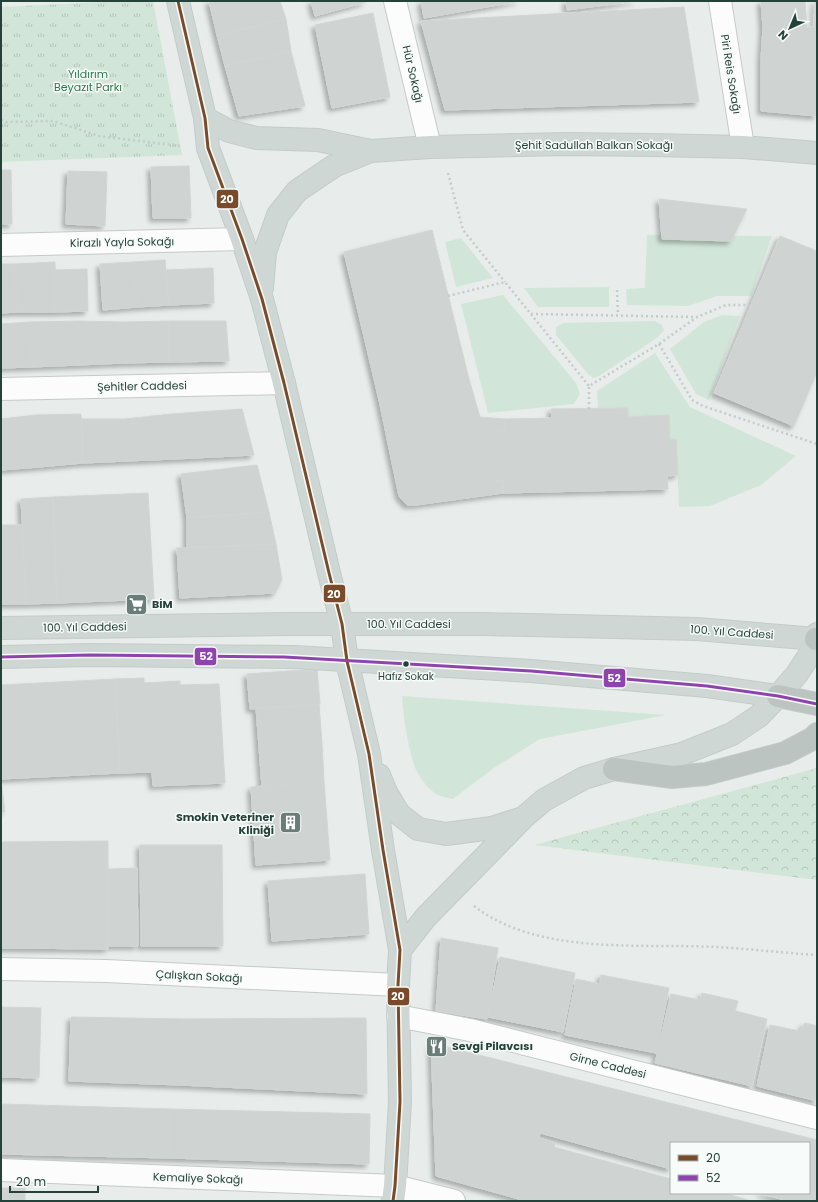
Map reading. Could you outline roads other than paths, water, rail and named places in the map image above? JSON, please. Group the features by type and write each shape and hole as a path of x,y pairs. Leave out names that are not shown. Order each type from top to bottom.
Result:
{"highway":[{"path":"778,696 817,704"},
{"path":"614,769 672,777 706,774 785,753 812,739 817,734"}],"main road":[{"path":"178,1 206,118 208,148 242,239 262,299 284,383 342,624 347,661 370,754 383,850 400,950 398,985 400,1102 394,1194"},
{"name":"Şehit Sadullah Balkan Sokağı","path":"206,118 229,131 256,138 318,140 371,151 436,147 566,144 743,146 817,153"},
{"name":"Şehit Sadullah Balkan Sokağı","path":"262,299 265,252 278,215 297,191 334,166 371,151"},
{"name":"100. Yıl Caddesi","path":"1,628 451,624 697,629 817,637"},
{"path":"400,950 426,917 523,818 544,800 584,778 614,769 682,754 732,734 759,716 778,696 797,674 810,654 817,637"},
{"path":"1,657 90,655 284,657 531,671 707,686 778,696"},
{"path":"370,754 386,792 399,814 418,829 446,834 492,828 523,818"}],"street":[{"name":"Hür Sokağı","path":"396,1 436,147"},
{"name":"Piri Reis Sokağı","path":"720,1 743,146"},
{"name":"Kirazlı Yayla Sokağı","path":"1,245 242,239"},
{"name":"Şehitler Caddesi","path":"1,389 284,383"},
{"name":"Çalışkan Sokağı","path":"1,969 106,971 398,985"},
{"name":"Girne Caddesi","path":"398,1016 470,1030 817,1118"},
{"name":"Kemaliye Sokağı","path":"1,1170 394,1194 454,1201"}],"place":[{"name":"BİM","path":"137,604"},
{"name":"Hafız Sokak","path":"406,664"},
{"name":"Smokin Veteriner Kliniği","path":"290,823"},
{"name":"Sevgi Pilavcısı","path":"436,1046"}],"park label":[{"name":"Yıldırım Beyazıt Parkı","path":"88,80"}]}
